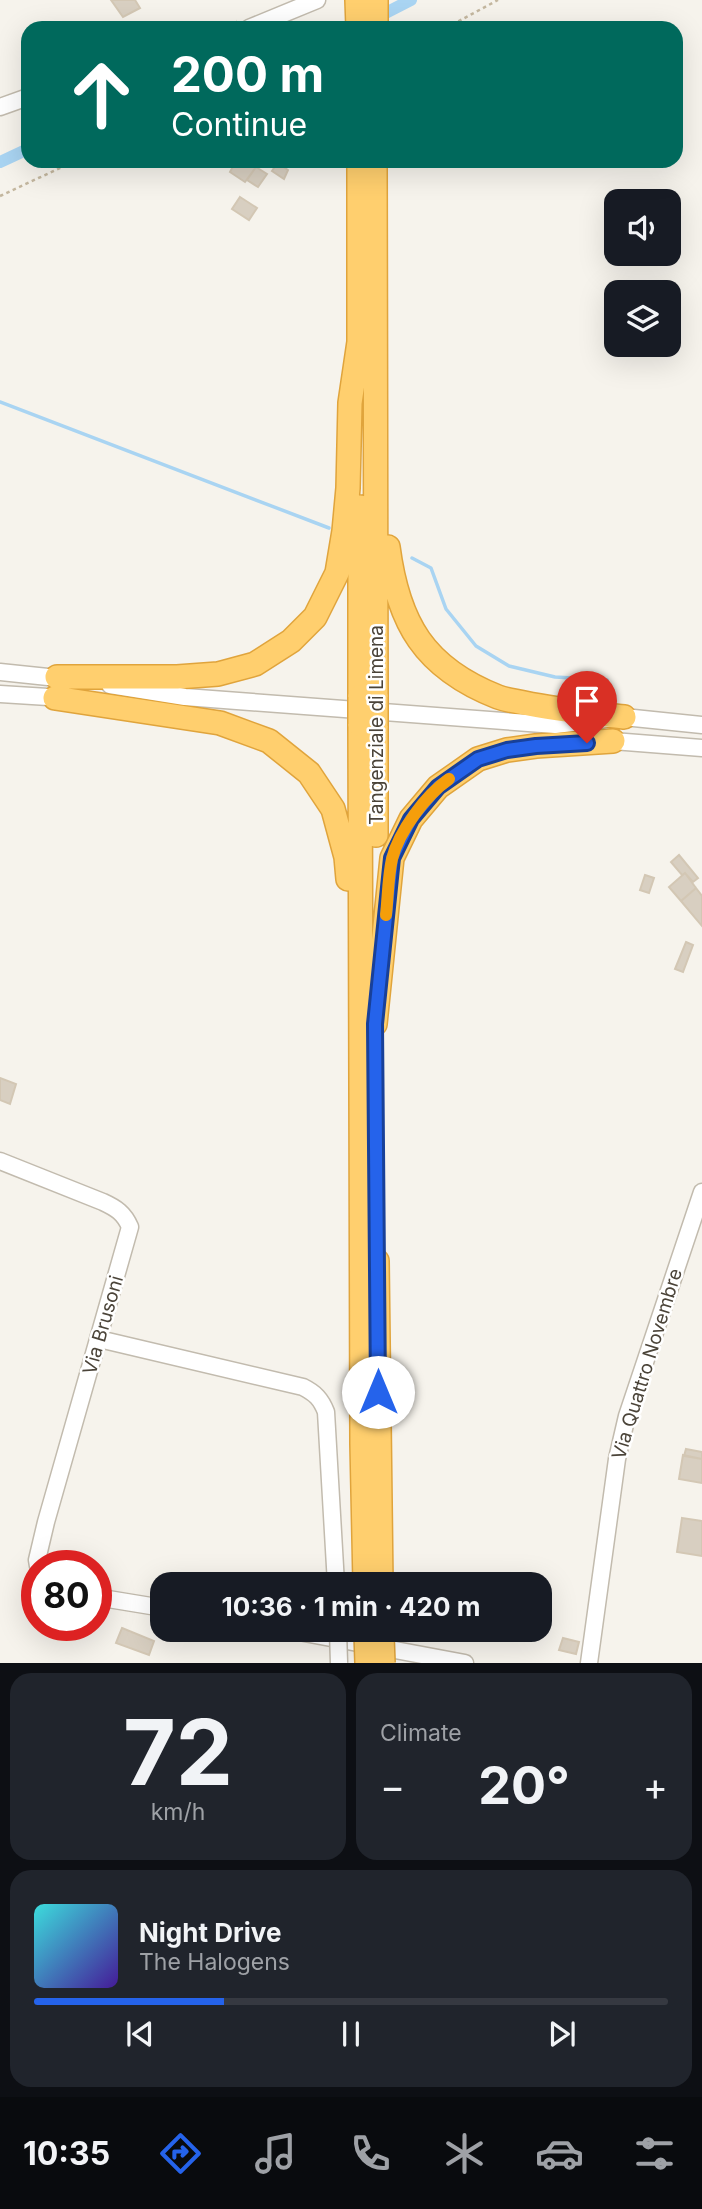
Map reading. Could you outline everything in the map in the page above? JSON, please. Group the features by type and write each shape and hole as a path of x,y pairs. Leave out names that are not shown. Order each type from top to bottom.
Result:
{"highway":[{"path":"357,0 358,21"},
{"path":"376,0 376,21"},
{"name":"Tangenziale di Limena","path":"359,168 367,344 368,725 375,1024 381,1572"},
{"name":"Tangenziale di Limena","path":"367,344 375,168"},
{"path":"56,687 218,674 256,664 291,641 315,617 337,573 348,488 350,403 367,344"},
{"path":"367,344 383,399 388,549 398,599 408,624 424,648 456,676 499,698 543,707 624,717"},
{"path":"56,687 220,723 269,741 309,773 333,809 346,857 351,919 351,985 360,1056"},
{"name":"Tangenziale di Limena","path":"365,1572 360,1056 368,725"},
{"path":"375,1024 392,858 411,819 438,787 478,759 507,750 536,746 613,741"},
{"path":"366,1663 371,1642"},
{"path":"377,1642 383,1663"}],"street":[{"path":"266,21 317,0"},
{"path":"0,107 21,100"},
{"path":"0,673 56,687 555,725 624,717 702,725"},
{"path":"0,694 56,687"},
{"path":"555,725 613,741 702,748"},
{"name":"Via Brusoni","path":"0,1161 119,1210 127,1218 130,1227 40,1550"},
{"name":"Via Quattro Novembre","path":"589,1663 617,1459 627,1416 702,1192"},
{"path":"99,1339 303,1387 314,1392 326,1412 335,1572"},
{"path":"112,1600 150,1606"},
{"path":"339,1642 340,1663"},
{"path":"353,1642 465,1663"}],"path":[{"path":"459,21 498,0"},
{"path":"0,196 60,168"}],"building":[{"path":"111,0 135,0 140,8 123,17"},
{"path":"232,168 255,168 245,182 230,172"},
{"path":"255,168 267,174 258,187 247,180"},
{"path":"274,168 288,170 284,179 272,171"},
{"path":"240,197 257,208 249,220 232,209"},
{"path":"679,855 698,878 693,882 685,873 682,875 671,862"},
{"path":"685,873 696,888 681,901 669,887"},
{"path":"645,875 654,878 649,893 640,890"},
{"path":"696,888 702,896 702,926 681,901"},
{"path":"686,942 693,945 683,972 675,969"},
{"path":"0,1078 16,1084 10,1104 0,1100"},
{"path":"686,1449 702,1452 702,1459 684,1456"},
{"path":"683,1455 702,1459 702,1483 679,1479"},
{"path":"682,1518 702,1521 702,1556 677,1552"},
{"path":"122,1628 154,1642 149,1655 116,1643"},
{"path":"563,1638 579,1642 576,1654 559,1650"}],"waterway":[{"path":"374,19 411,0"},
{"path":"0,162 21,152"},
{"path":"0,402 329,528"},
{"path":"412,558 431,568 446,609 476,646 509,666 555,677 607,680"}],"slow traffic":[{"path":"386,915 392,858 411,819 438,787 449,779"}],"route":[{"path":"378,1392 375,1024 392,858 411,819 438,787 478,759 507,750 587,743"}]}
